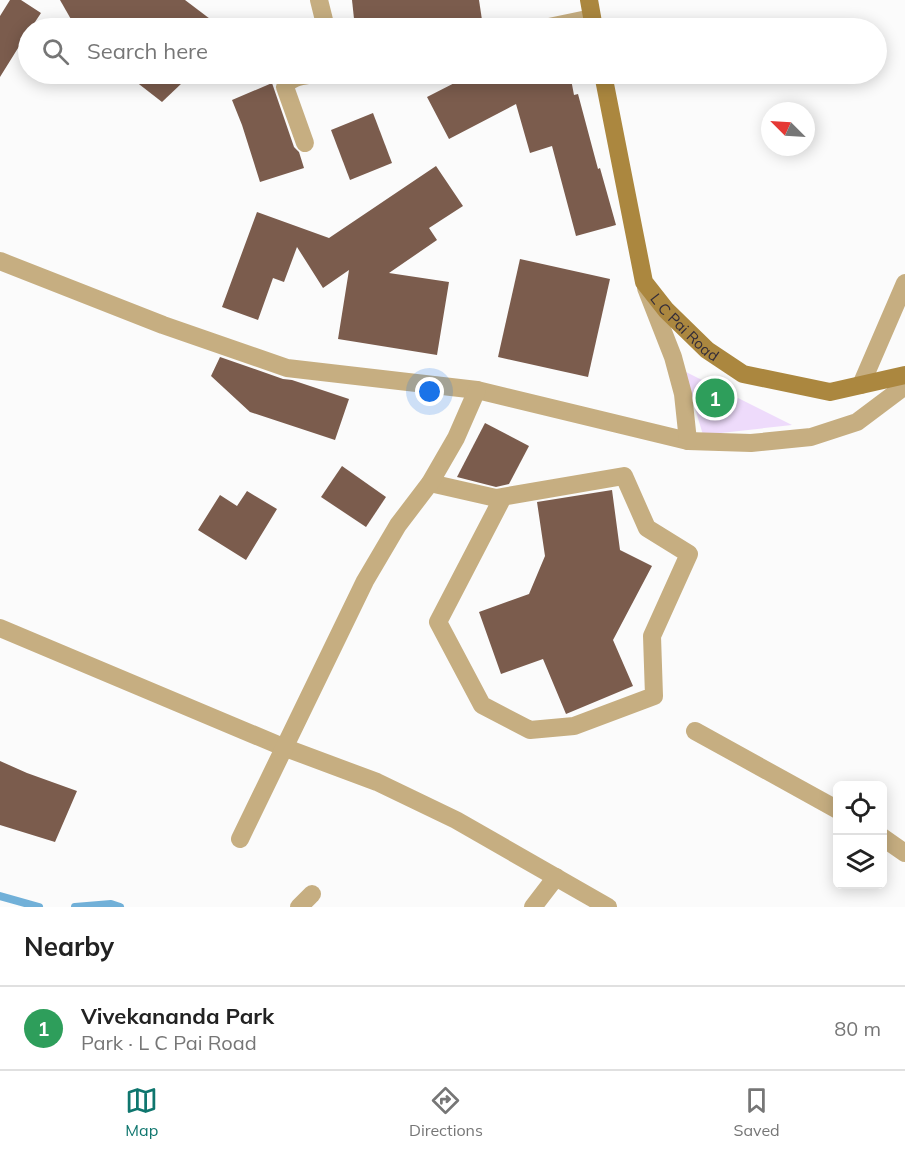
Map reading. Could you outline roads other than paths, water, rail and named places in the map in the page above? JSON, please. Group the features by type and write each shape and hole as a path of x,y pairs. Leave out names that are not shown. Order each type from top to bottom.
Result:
{"street":[{"path":"319,0 324,18"},
{"path":"589,0 592,18"},
{"path":"286,84 305,143"},
{"path":"605,84 644,282 673,357 683,394 688,441"},
{"path":"0,261 163,326 287,368 477,390 688,441 751,442 811,437 857,422 905,386"},
{"name":"L C Pai Road","path":"644,282 666,309 706,350 743,374 830,392 905,375"},
{"path":"861,385 905,283"},
{"path":"240,839 365,582 398,525 430,483 456,438 477,390"},
{"path":"430,483 496,498 624,476 647,528 689,554 652,636 654,696 574,726 530,730 482,705 438,622 503,497"},
{"path":"0,628 283,747 377,782 456,820 608,907"},
{"path":"695,731 833,808"},
{"path":"887,840 905,853"},
{"path":"533,907 556,877"}],"waterway":[{"path":"0,896 39,907"},
{"path":"75,907 111,904 120,907"}],"place":[{"name":"Vivekananda Park","path":"715,398"}]}
